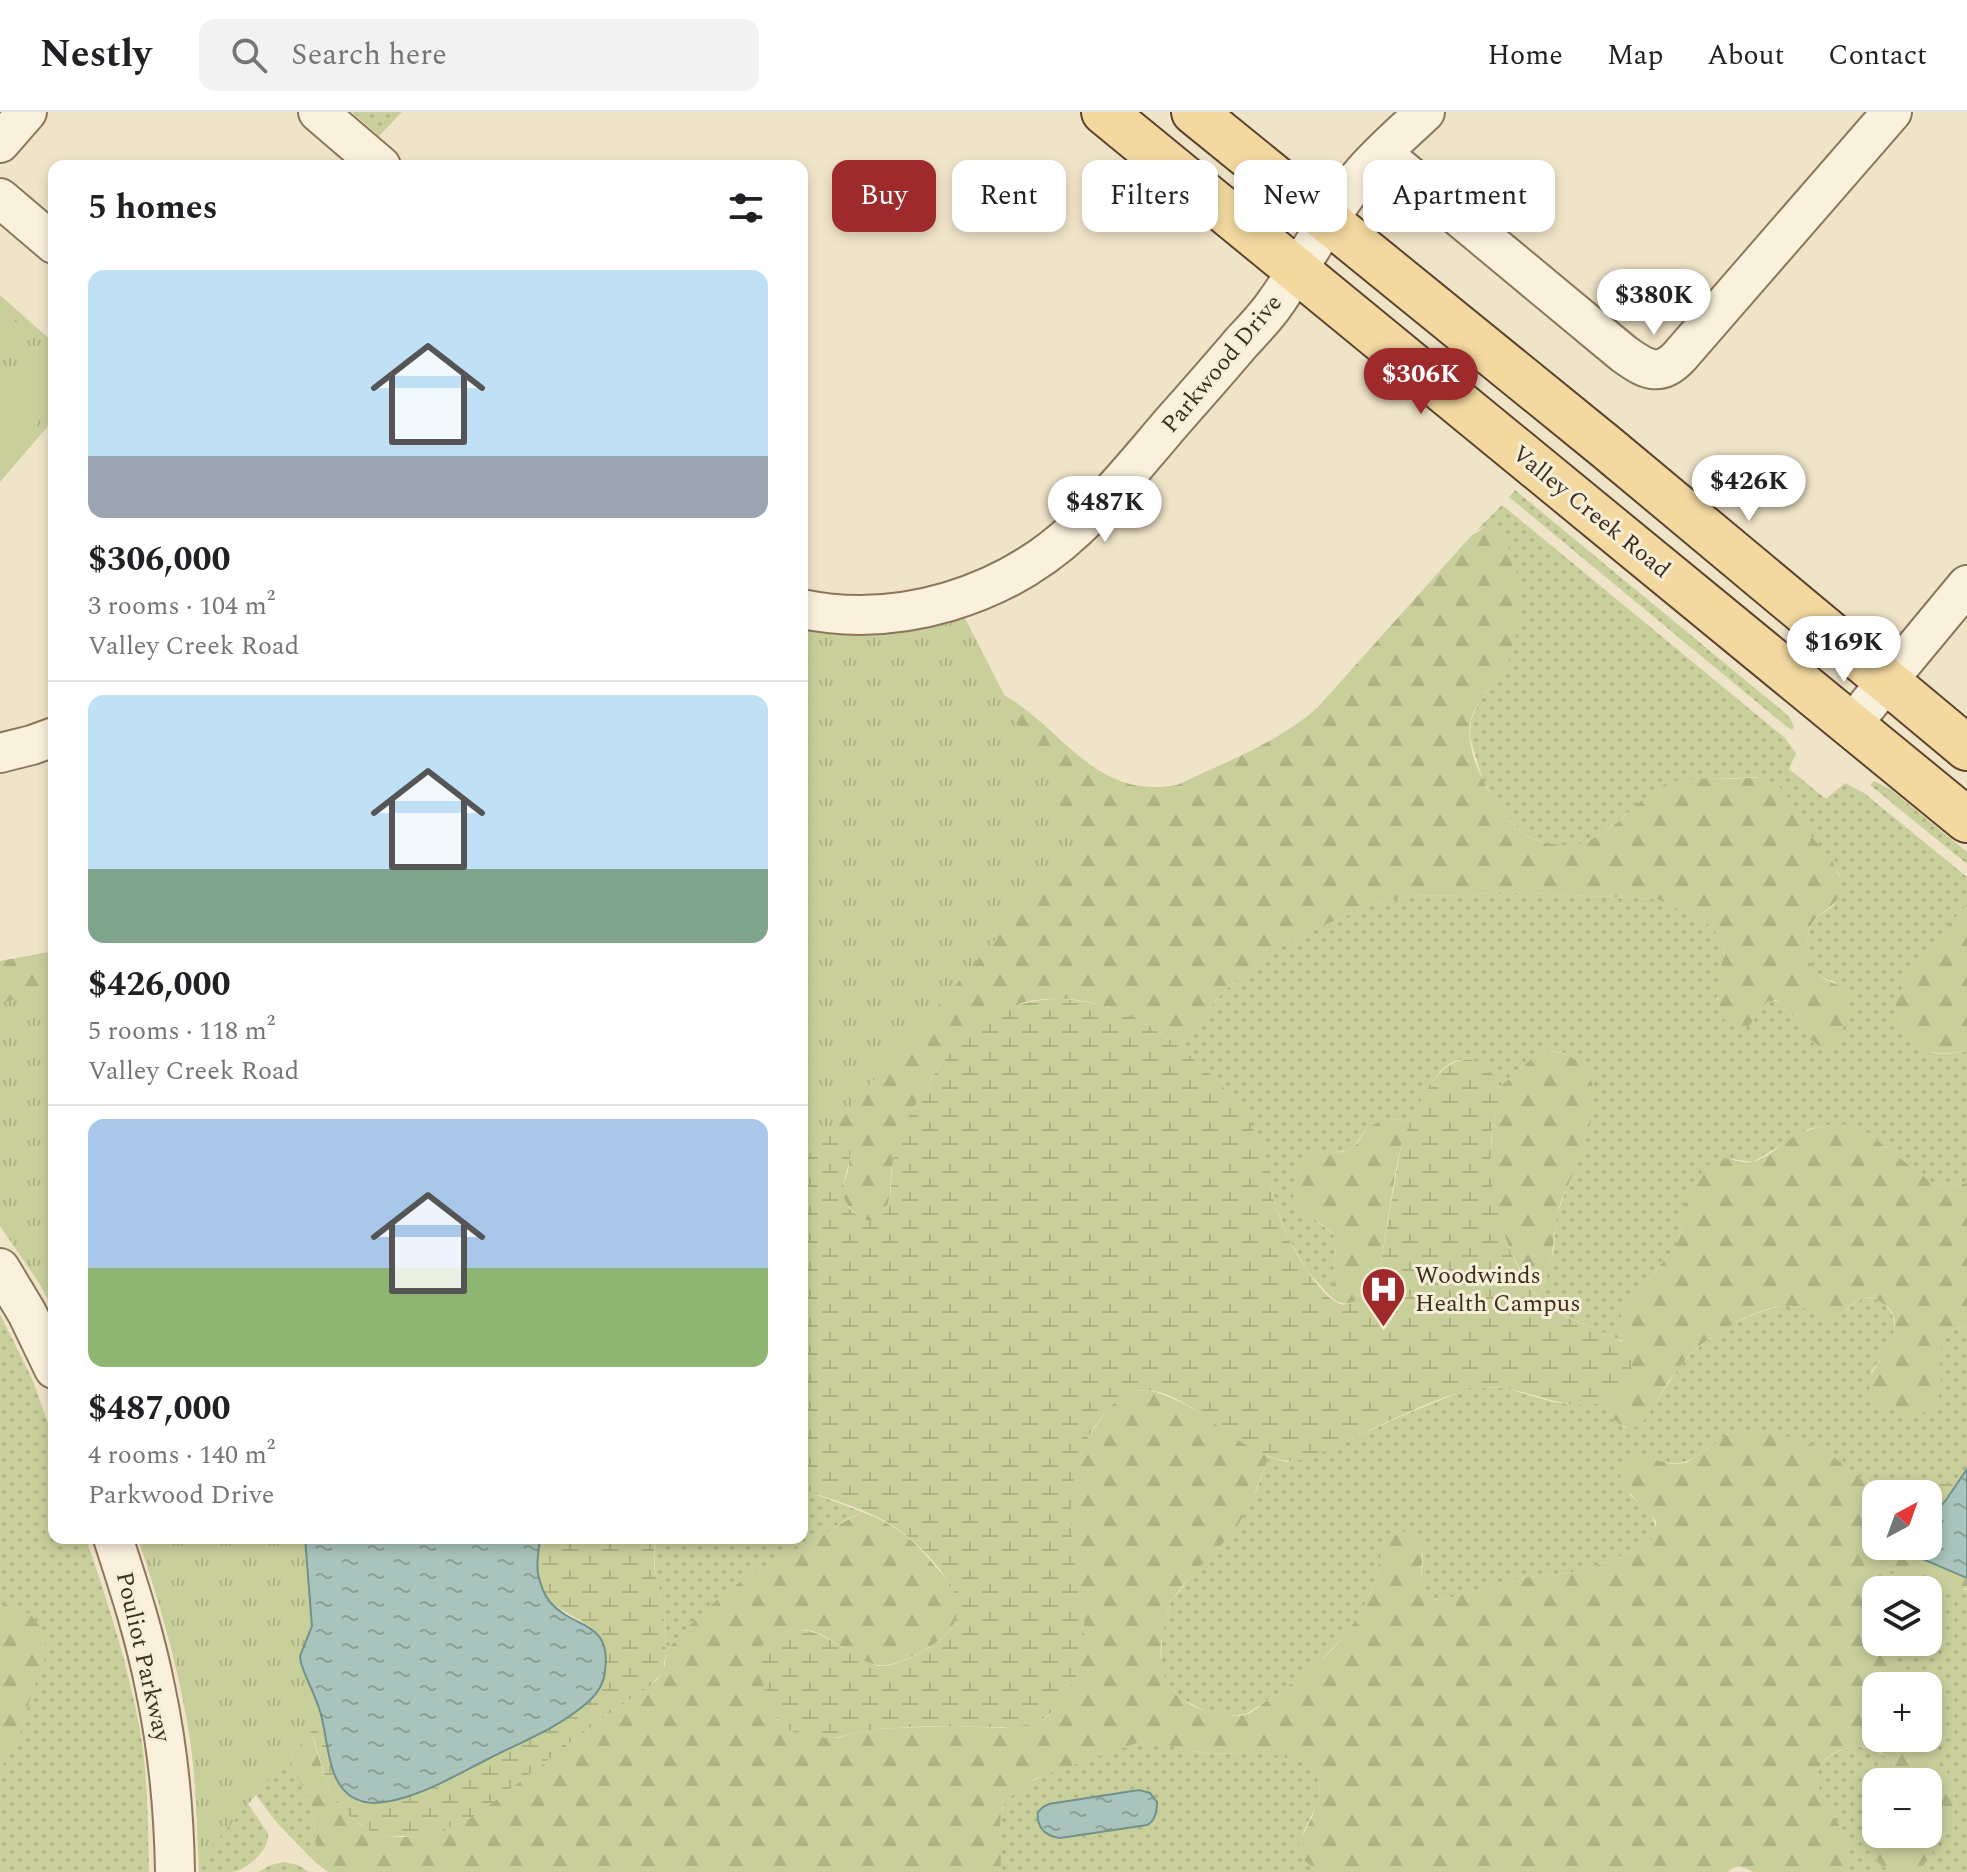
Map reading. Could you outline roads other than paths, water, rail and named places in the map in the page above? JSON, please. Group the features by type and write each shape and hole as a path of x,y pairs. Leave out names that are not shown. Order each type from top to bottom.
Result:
{"main road":[{"name":"Valley Creek Road","path":"1104,112 1967,820"},
{"path":"1194,112 1252,160"},
{"path":"1339,232 1605,446 1967,748"}],"street":[{"path":"0,143 27,112"},
{"path":"318,112 374,160"},
{"name":"Parkwood Drive","path":"1347,194 1382,153 1425,112"},
{"path":"1382,153 1624,354 1645,367 1658,370 1679,357 1892,112"},
{"path":"0,198 48,239"},
{"name":"Parkwood Drive","path":"808,610 859,614 928,607 997,584 1035,562 1076,528 1115,487 1274,306 1322,232"},
{"path":"1851,725 1967,585"},
{"path":"0,753 48,739"},
{"path":"0,1268 48,1357"},
{"name":"Pouliot Parkway","path":"115,1544 137,1612 156,1690 169,1776 175,1872"}],"water":[{"path":"1967,1469 1967,1578 1925,1560 1942,1560 1942,1505"},
{"path":"305,1544 539,1544 537,1570 542,1589 560,1611 597,1634 606,1655 605,1671 602,1684 591,1699 540,1734 422,1791 393,1800 363,1802 343,1789 332,1769 319,1708 301,1663 300,1656 312,1626"},
{"path":"1139,1790 1150,1793 1157,1802 1155,1815 1147,1825 1060,1838 1046,1833 1038,1822 1038,1812 1049,1804"}],"place":[{"name":"Woodwinds Health Campus","path":"1384,1329"}]}
